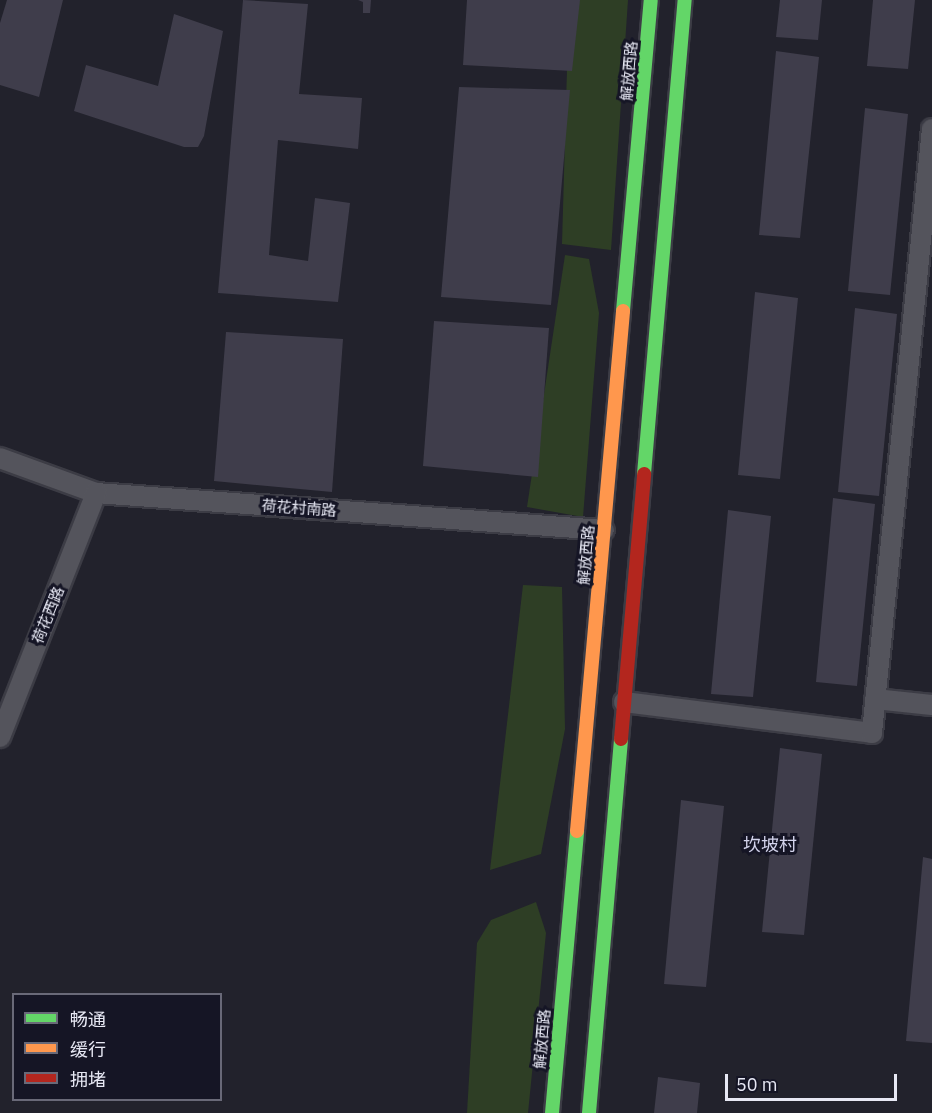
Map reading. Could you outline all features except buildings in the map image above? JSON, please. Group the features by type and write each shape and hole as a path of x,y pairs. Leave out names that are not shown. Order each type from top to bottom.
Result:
{"main road":[{"name":"解放西路","path":"552,1113 651,0"},
{"path":"589,1113 685,0"}],"street":[{"path":"624,702 872,733 932,129"},
{"name":"荷花村南路","path":"0,458 96,493 604,530"},
{"name":"荷花西路","path":"0,737 96,493"},
{"path":"875,699 932,705"}],"green space":[{"path":"569,0 628,0 611,250 562,244"},
{"path":"565,255 589,259 599,313 583,517 527,507"},
{"path":"523,585 562,587 565,729 541,854 490,870"},
{"path":"536,902 546,933 528,1113 467,1113 477,943 491,920"}],"traffic: fast":[{"path":"623,311 651,0"},
{"path":"644,474 685,0"},
{"path":"589,1113 621,739"},
{"path":"552,1113 577,831"}],"traffic: slow":[{"path":"577,831 623,311"}],"traffic: jam":[{"path":"621,739 644,474"}],"district":[{"name":"坎坡村","path":"770,845"}]}
